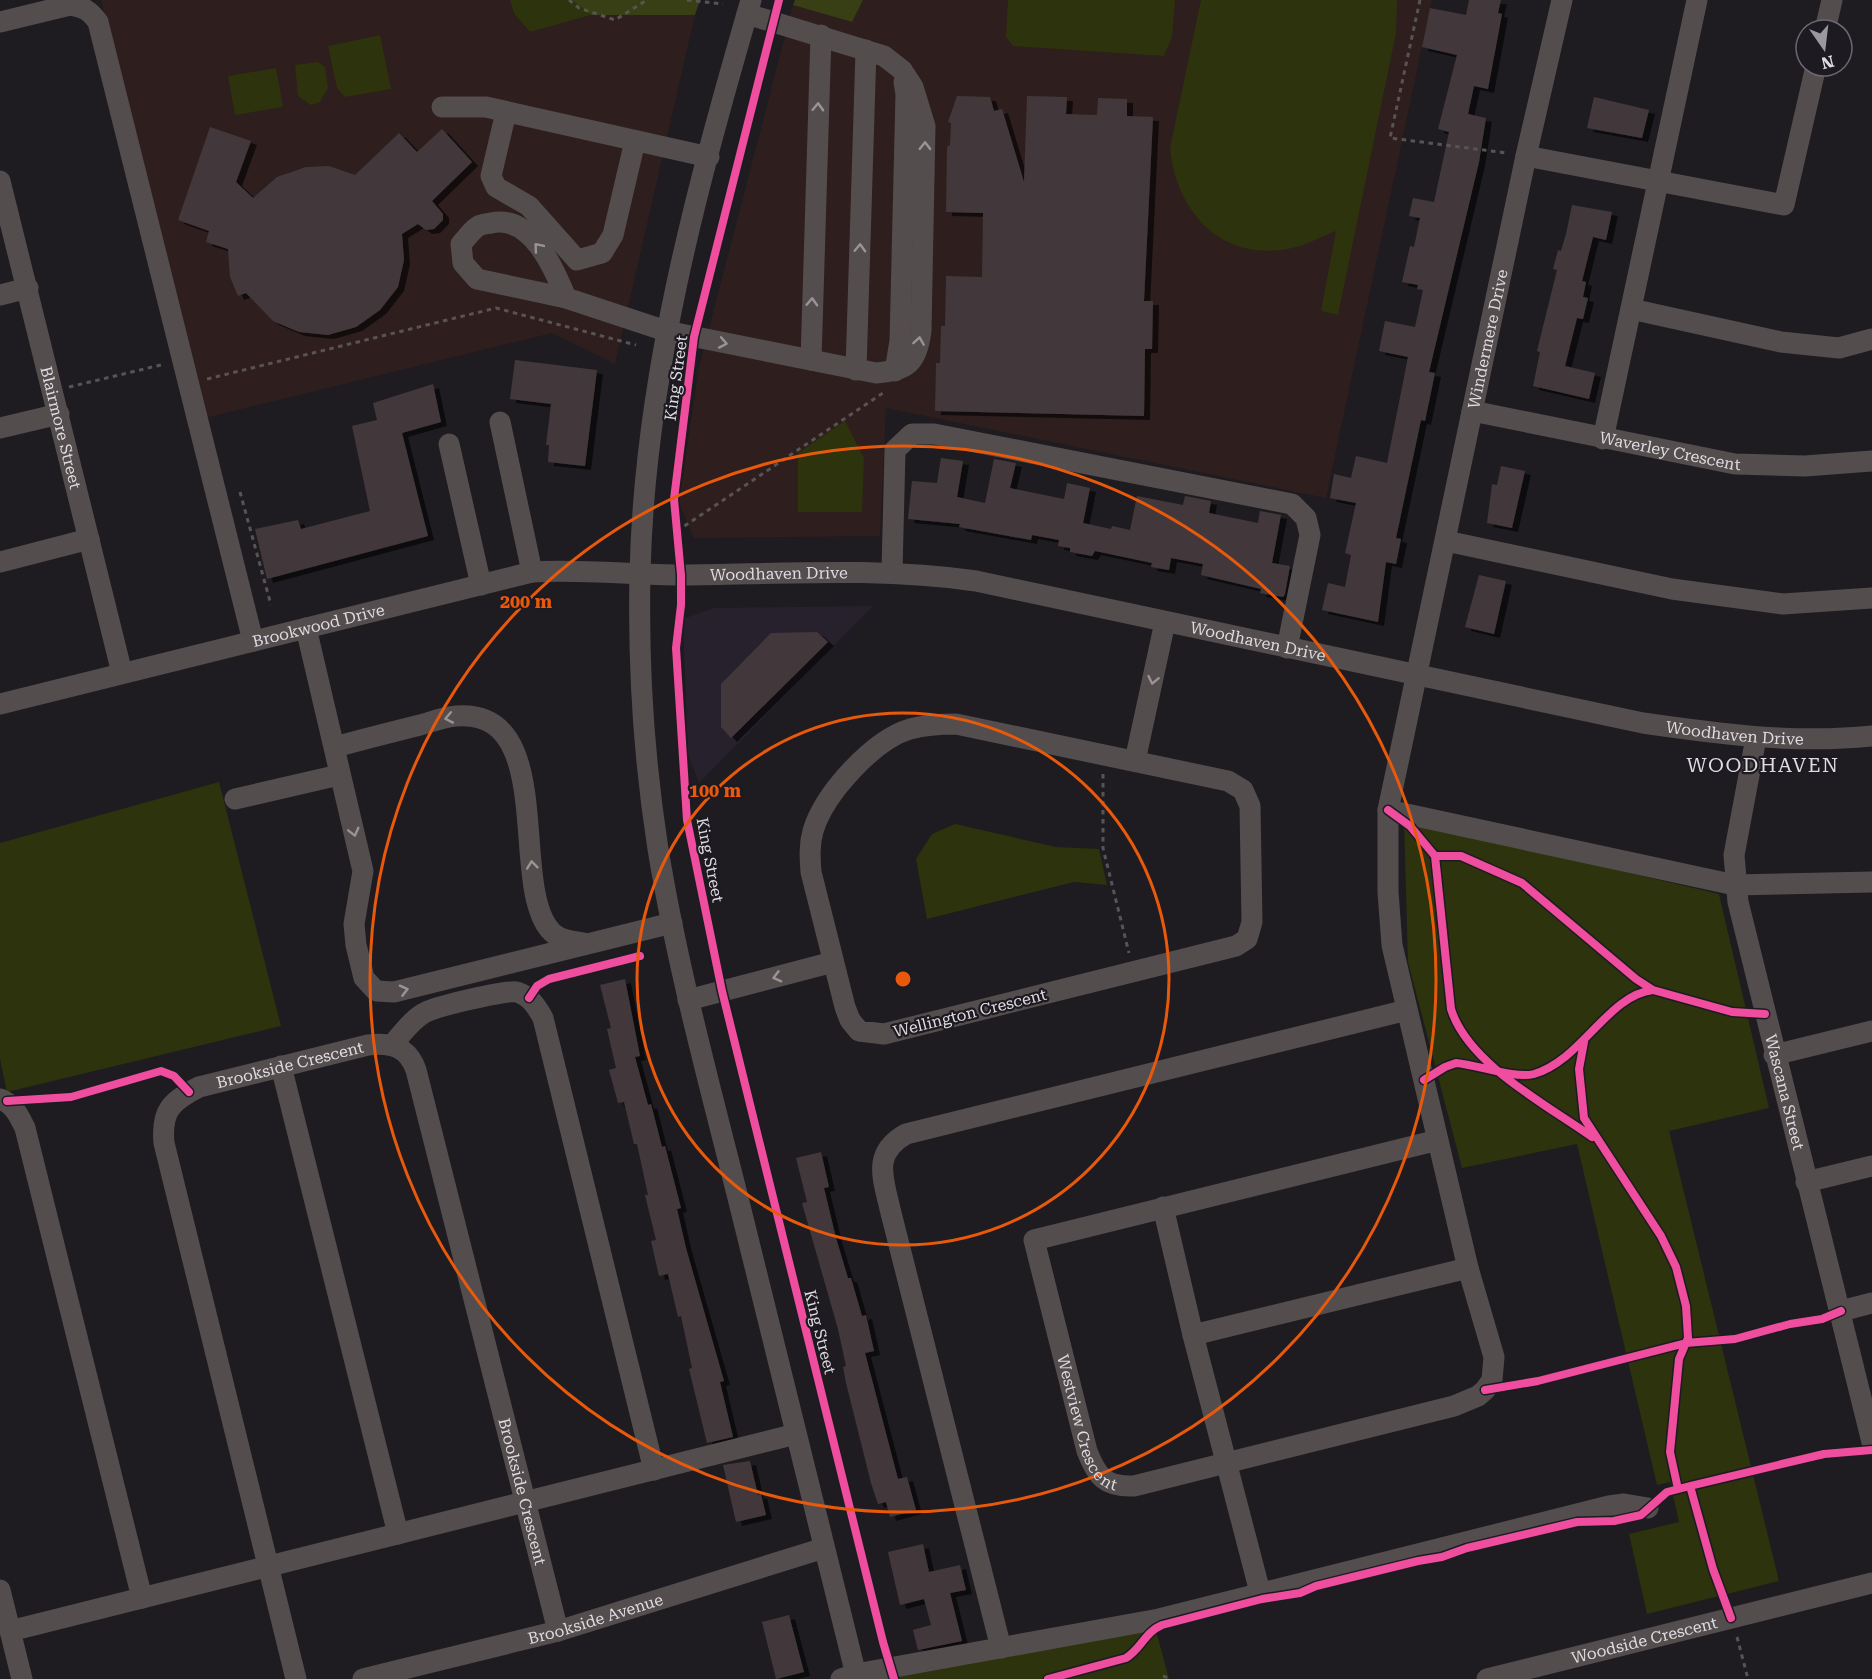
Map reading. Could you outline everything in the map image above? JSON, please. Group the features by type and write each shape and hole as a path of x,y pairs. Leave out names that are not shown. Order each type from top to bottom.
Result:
{"street":[{"name":"Windermere Drive","path":"1416,676 1526,156 1562,0"},
{"path":"1603,439 1697,0"},
{"path":"1828,18 1832,0"},
{"path":"0,22 70,5 81,6 98,22 252,641"},
{"path":"566,298 543,251 521,227 501,221 478,226 461,244 463,263 477,279 566,298 666,332 876,374 895,371 900,341 906,94 902,70 884,56 820,35 749,7"},
{"name":"King Street","path":"749,7 666,332 649,456 640,572 641,678 649,783 672,923 688,1000 824,1548 851,1677"},
{"path":"811,360 820,35"},
{"path":"856,370 866,50"},
{"path":"1526,156 1784,205 1813,78"},
{"path":"442,107 486,107 709,157"},
{"path":"506,112 491,176 496,187 528,206 577,260 602,253 613,235 635,141"},
{"name":"Blairmore Street","path":"0,181 122,673"},
{"path":"0,295 28,288"},
{"path":"1631,309 1781,342 1839,348 1872,339"},
{"name":"Waverley Crescent","path":"1472,411 1735,464 1804,466 1872,461"},
{"path":"0,428 59,414"},
{"path":"500,423 532,572"},
{"path":"892,572 895,450 912,434 934,434 1292,504 1306,518 1310,535 1287,648"},
{"path":"449,444 481,585"},
{"path":"0,562 89,539"},
{"path":"1446,541 1683,591 1783,604 1872,598"},
{"name":"Brookwood Drive","path":"0,704 532,572 640,572"},
{"name":"Woodhaven Drive","path":"640,572 681,575 892,572 976,582 1643,723 1756,738 1844,739 1872,736"},
{"path":"1135,761 1165,622"},
{"path":"306,628 336,747 339,775 363,871 354,924 356,945 368,984 376,991 394,992 672,923"},
{"name":"Westview Crescent","path":"1416,676 1388,810 1389,922 1407,1010 1438,1140 1468,1268 1495,1369 1492,1380 1478,1396 1454,1406 1134,1486 1119,1487 1101,1479 1087,1451 1034,1240 1438,1140"},
{"path":"336,747 456,716 493,724 508,739 517,762 526,802 535,888 544,922 540,944 523,960"},
{"name":"Wellington Crescent","path":"956,724 1135,761 1228,781 1243,790 1250,806 1252,922 1248,939 1236,946 875,1035 859,1030 850,1020 833,962 811,872 809,849 813,830 833,794 884,741 909,729 956,724"},
{"name":"Wascana Street","path":"1756,738 1738,821 1734,855 1736,885 1774,1055 1842,1311 1871,1442"},
{"path":"235,798 339,775"},
{"path":"1388,810 1736,885 1872,882"},
{"path":"544,922 557,936 584,944"},
{"path":"688,1000 833,962"},
{"path":"392,1045 425,1012 501,992 517,992 529,998 538,1008 543,1018 654,1470"},
{"path":"1001,1648 890,1209 882,1172 884,1154 892,1142 906,1134 1407,1010"},
{"path":"1774,1055 1872,1031"},
{"name":"Brookside Crescent","path":"296,1679 164,1143 163,1128 168,1110 199,1086 368,1045 392,1045 408,1054 416,1070 558,1631"},
{"path":"281,1066 398,1534"},
{"path":"0,1099 7,1101 19,1114 25,1128 142,1598"},
{"path":"1806,1182 1872,1166"},
{"path":"1163,1208 1192,1335 1260,1592"},
{"path":"1192,1335 1468,1268"},
{"path":"1842,1311 1872,1303"},
{"path":"10,1631 796,1434"},
{"path":"851,1677 1159,1618 1609,1506 1624,1504 1648,1508"},
{"name":"Brookside Avenue","path":"363,1679 558,1631 824,1548"},
{"name":"Woodside Crescent","path":"1487,1679 1531,1673 1872,1582"},
{"path":"0,1590 22,1679"}],"path":[{"path":"569,0 579,8 615,20 647,0"},
{"path":"687,0 723,4"},
{"path":"1420,0 1390,138 1526,156"},
{"path":"188,383 496,308 636,345"},
{"path":"53,391 182,360"},
{"path":"676,520 678,535 883,393"},
{"path":"240,492 271,605"},
{"path":"1103,754 1103,848 1133,972"},
{"path":"1731,1618 1748,1679"},
{"path":"1153,1673 1167,1677"}],"shaded area":[{"path":"101,0 510,0 514,14 530,32 591,15 695,15 615,364 552,333 205,418"},
{"path":"863,0 1432,0 1326,498 886,408 880,536 694,538 679,503 699,367 793,5 852,22"},
{"path":"873,606 699,783 688,754 683,619 714,608"}],"green space":[{"path":"510,0 572,0 591,15 530,32 514,14"},
{"path":"572,0 700,0 695,15 591,15"},
{"path":"795,0 863,0 852,22 793,5"},
{"path":"1008,0 1175,0 1172,37 1164,56 1013,46 1006,37"},
{"path":"1201,0 1397,0 1396,33 1338,315 1321,311 1336,231 1288,249 1264,251 1242,247 1222,239 1206,227 1192,211 1181,192 1170,148"},
{"path":"380,35 391,89 345,97 337,88 328,46"},
{"path":"318,62 325,67 328,88 320,102 311,105 298,96 295,65"},
{"path":"276,68 283,107 235,115 228,76"},
{"path":"845,421 864,458 862,512 798,512 798,453"},
{"path":"219,782 281,1026 7,1092 0,1059 0,843"},
{"path":"1404,820 1719,894 1769,1108 1669,1131 1779,1581 1647,1614 1629,1534 1679,1522 1670,1482 1657,1485 1577,1144 1462,1168 1408,962"},
{"path":"955,824 1056,847 1099,849 1107,885 1074,882 927,919 916,859 932,834"},
{"path":"1155,1627 1169,1679 900,1679 899,1674"}],"building":[{"path":"1469,0 1501,0 1498,13 1502,14 1488,89 1474,86 1468,114 1486,118 1479,162 1429,372 1435,373 1425,421 1421,420 1396,538 1401,539 1396,564 1386,562 1378,622 1322,610 1328,583 1345,587 1351,555 1345,553 1356,503 1330,498 1334,474 1351,478 1356,456 1387,463 1408,357 1379,351 1385,321 1415,327 1423,290 1417,289 1418,285 1402,282 1410,246 1414,247 1420,218 1409,216 1413,198 1434,202 1449,132 1438,129 1457,55 1422,47 1430,8 1466,15"},
{"path":"957,96 990,97 994,111 1002,109 1024,182 1027,96 1067,97 1066,114 1097,115 1098,98 1127,99 1127,116 1153,117 1144,301 1153,301 1152,349 1145,349 1144,416 935,411 936,363 940,363 941,326 945,326 946,276 982,277 983,213 946,212 947,147 950,145 951,123 948,122"},
{"path":"1594,97 1649,110 1642,138 1587,128"},
{"path":"210,127 251,141 236,182 253,198 277,177 306,167 329,166 355,175 399,133 417,152 442,129 472,162 432,201 443,214 443,220 434,229 426,230 418,224 402,234 404,260 398,287 380,310 356,327 328,335 299,332 273,321 246,293 238,296 230,277 228,249 206,242 209,231 178,220"},
{"path":"1572,205 1612,212 1606,240 1593,237 1582,281 1586,282 1583,297 1588,298 1583,319 1577,318 1565,366 1595,373 1589,399 1533,386 1540,352 1537,351 1557,270 1553,269 1558,250 1561,251"},
{"path":"515,360 597,370 585,466 548,462 549,445 546,445 551,404 510,399"},
{"path":"433,384 441,422 402,433 428,536 267,579 255,529 298,520 301,529 370,511 352,426 377,420 373,403"},
{"path":"941,458 963,461 957,497 985,503 994,459 1016,463 1010,488 1064,499 1067,483 1090,488 1083,523 1111,529 1112,526 1130,530 1137,496 1183,505 1185,496 1211,501 1209,513 1258,523 1260,511 1281,515 1272,563 1290,566 1285,594 1283,597 1260,593 1261,589 1201,575 1203,564 1171,558 1169,570 1151,567 1152,563 1095,551 1092,556 1070,552 1070,548 1058,546 1059,540 1032,535 1031,540 959,527 960,524 908,519 912,481 937,483"},
{"path":"1501,466 1525,471 1512,528 1487,523 1492,484 1497,485"},
{"path":"1479,575 1506,581 1494,634 1465,627"},
{"path":"817,632 828,642 731,738 721,727 721,684 771,633"},
{"path":"625,979 640,1056 635,1057 648,1105 651,1104 662,1147 665,1146 681,1208 677,1209 686,1248 724,1381 720,1382 733,1437 707,1443 689,1369 692,1368 681,1316 678,1317 668,1274 659,1276 651,1241 656,1240 645,1195 648,1195 637,1144 634,1144 624,1102 618,1103 609,1070 616,1068 607,1029 611,1028 600,985"},
{"path":"821,1152 829,1187 824,1188 836,1238 862,1316 866,1315 874,1351 865,1353 898,1479 907,1477 916,1510 890,1517 886,1502 878,1504 871,1483 846,1383 843,1367 846,1366 838,1329 802,1203 807,1202 796,1158"},
{"path":"750,1461 758,1495 761,1494 766,1515 736,1522 723,1465"},
{"path":"923,1544 929,1572 960,1565 966,1590 950,1593 962,1641 918,1650 913,1630 931,1625 924,1599 900,1605 888,1552"},
{"path":"789,1615 804,1672 776,1679 762,1622"}],"cycle path":[{"path":"779,0 694,337 674,499 681,575 681,605 676,648 687,820 722,991 894,1679"},
{"path":"1388,810 1410,826 1435,856 1461,856 1522,883 1636,979 1653,990 1732,1012 1765,1014"},
{"path":"1435,856 1451,1009 1460,1029 1474,1048 1511,1082 1592,1137"},
{"path":"529,998 537,986 549,979 640,956"},
{"path":"1424,1080 1456,1063 1517,1075 1534,1074 1551,1067 1567,1056 1622,1003 1637,994 1653,990"},
{"path":"1584,1042 1579,1069 1584,1118 1661,1236 1676,1267 1686,1306 1688,1338 1679,1359 1670,1452 1678,1489"},
{"path":"7,1101 71,1097 161,1071 174,1076 189,1092"},
{"path":"1485,1390 1538,1381 1686,1343 1735,1339 1790,1324 1822,1319 1841,1311"},
{"path":"1048,1679 1126,1658 1151,1632 1162,1625 1262,1599 1300,1593 1316,1586 1442,1557 1467,1548 1577,1522 1614,1521 1641,1515 1667,1492 1690,1486 1824,1454 1872,1450"},
{"path":"1690,1486 1713,1569 1731,1618"}],"district":[{"name":"WOODHAVEN","path":"1763,765"}]}
